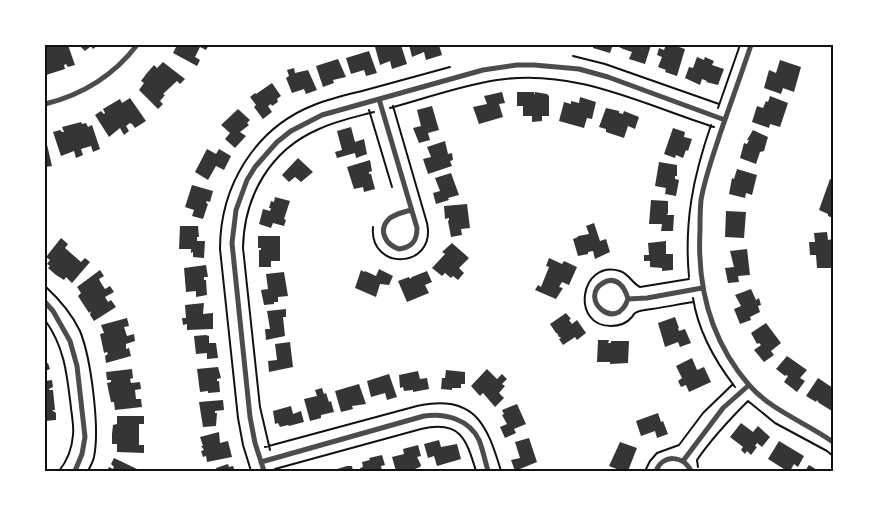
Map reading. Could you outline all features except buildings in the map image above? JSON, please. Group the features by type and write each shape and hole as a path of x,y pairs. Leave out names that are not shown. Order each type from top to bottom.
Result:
{"street":[{"path":"45,104 73,95 89,87 120,64 137,45"},
{"path":"751,45 708,170 701,201 699,244 702,288 716,334 731,361 749,385 785,415 833,442"},
{"path":"264,471 250,417 232,243 236,210 247,180 255,167 276,142 291,131 322,115 483,70 517,65 550,65 580,69 608,77 725,120"},
{"path":"378,99 417,228 415,241 412,244 399,249 391,246 384,235 386,222 396,215 411,210"},
{"path":"613,281 621,284 626,290 628,299 623,309 613,314 605,313 599,309 594,299 596,290 600,285 613,281"},
{"path":"628,299 647,298 702,288"},
{"path":"45,302 70,341 77,366 85,437 82,454 75,471"},
{"path":"684,461 723,408 749,385"},
{"path":"261,462 424,416 446,415 456,419 472,430 478,440 488,471"},
{"path":"656,471 661,462 672,458 684,461 691,471"}],"path":[{"path":"718,108 740,45"},
{"path":"573,56 606,64 719,104"},
{"path":"251,471 238,418 220,249 220,231 224,208 234,179 244,162 262,140 280,124 298,113 328,100 450,67"},
{"path":"390,108 487,81 519,77 548,77 594,86 714,128"},
{"path":"369,110 392,187"},
{"path":"270,450 262,416 243,248 244,228 249,205 261,179 269,168 296,141 324,127 374,112"},
{"path":"693,298 706,340 735,387"},
{"path":"45,320 55,334 64,356 74,434 70,452 59,471"},
{"path":"645,471 656,453 679,445 703,413 733,384"},
{"path":"698,471 697,460 725,423 748,401 775,423 833,456"},
{"path":"274,466 275,470 421,429 438,426 456,431 464,440 476,471"}]}
